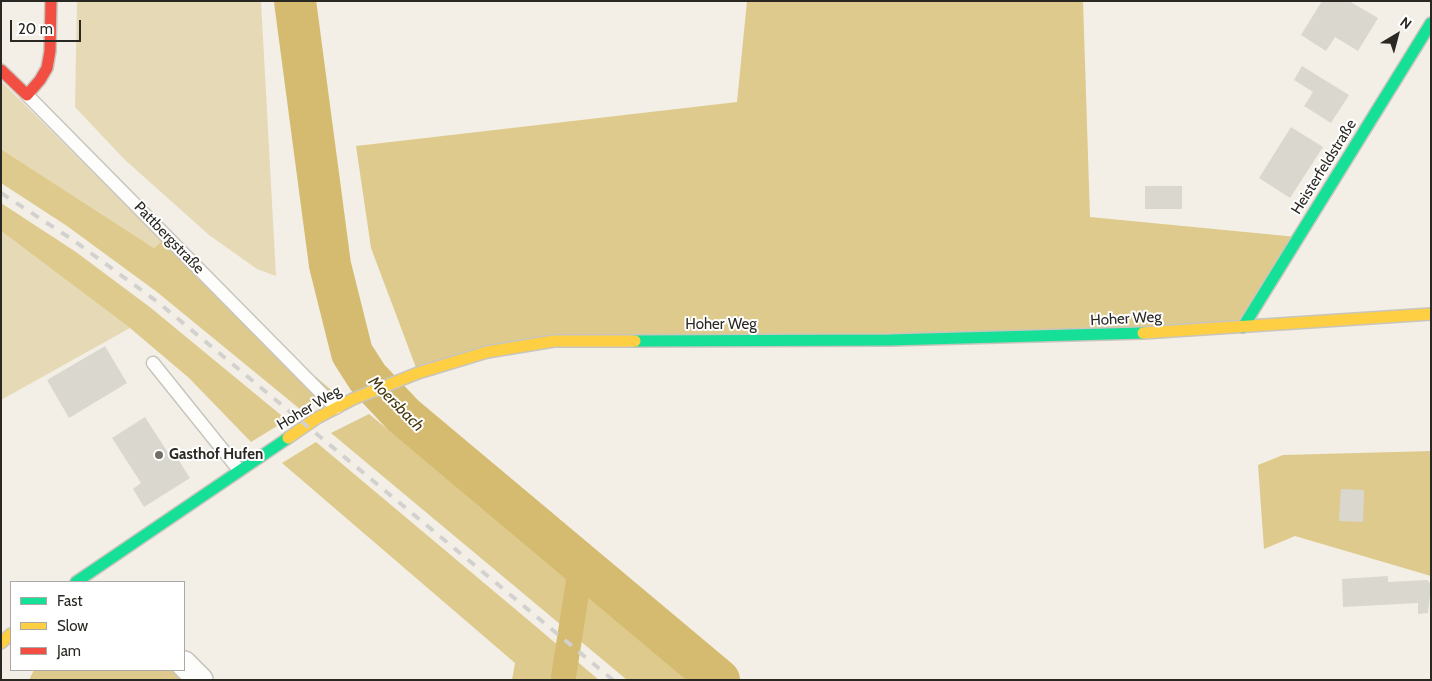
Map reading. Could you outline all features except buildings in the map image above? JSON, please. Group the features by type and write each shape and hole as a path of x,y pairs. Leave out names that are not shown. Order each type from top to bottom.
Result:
{"main road":[{"path":"28,95 47,68 50,51 51,1"},
{"name":"Heisterfeldstraße","path":"1243,327 1431,23"},
{"name":"Pattbergstraße","path":"1,70 28,95"},
{"name":"Hoher Weg","path":"89,579 239,470 317,418 367,393 487,352 554,341 890,340 1118,336 1431,314"},
{"path":"1,643 10,633"}],"street":[{"path":"185,665 200,680"}],"lane":[{"name":"Pattbergstraße","path":"28,95 336,408"},
{"path":"153,363 239,470"}],"shaded area":[{"path":"77,1 261,1 276,276 257,269 209,235 124,159 75,107"},
{"path":"747,1 1083,1 1090,217 1297,237 1243,327 554,341 418,373 371,248 356,146 737,102"},
{"path":"1,81 162,241 154,248 1,149"},
{"path":"1,149 154,248 162,241 212,290 335,393 301,410 157,292 67,226 1,183"},
{"path":"1,203 76,252 151,308 287,420 251,442 189,378 130,328 1,231"},
{"path":"1,231 130,328 1,400"},
{"path":"369,414 694,680 627,680 331,433"},
{"path":"316,442 599,680 512,680 515,663 282,463"},
{"path":"1431,451 1431,576 1295,536 1264,549 1258,465 1283,455"},
{"path":"34,671 177,671 186,680 29,680"}],"waterway":[{"name":"Moersbach","path":"295,1 330,265 352,353 368,378 403,415 719,680"},
{"path":"563,680 581,565"}],"railway":[{"path":"1,193 73,240 159,303 613,680"}],"traffic: fast":[{"path":"1243,327 1431,23"},
{"path":"635,341 890,340 1143,333"},
{"path":"77,581 288,438"}],"traffic: slow":[{"path":"1143,333 1431,314"},
{"path":"288,438 317,418 353,399 418,373 487,352 554,341 635,341"},
{"path":"1,643 10,635"}],"traffic: jam":[{"path":"1,70 27,95 40,80 47,68 50,51 51,1"}],"place":[{"name":"Gasthof Hufen","path":"159,455"}]}
